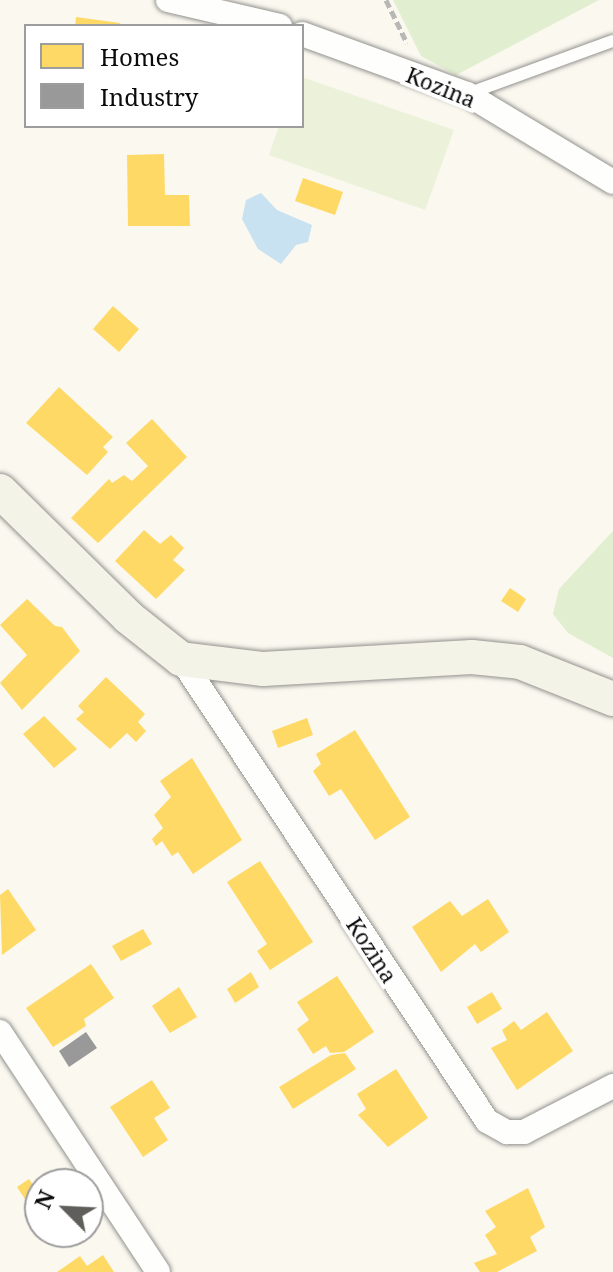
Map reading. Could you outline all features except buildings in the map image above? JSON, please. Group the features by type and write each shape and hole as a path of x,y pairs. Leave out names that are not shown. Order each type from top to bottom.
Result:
{"main road":[{"name":"Kozina","path":"0,491 128,617 181,659"},
{"path":"181,659 263,669 472,657 520,662 613,699"}],"street":[{"path":"168,0 271,24"},
{"name":"Kozina","path":"304,35 467,94 613,182"},
{"name":"Kozina","path":"181,659 487,1121 507,1132 524,1132 613,1086"},
{"path":"0,1032 158,1272"}],"lane":[{"path":"467,94 613,41"}],"green space":[{"path":"393,0 599,0 456,75 421,56"},
{"path":"304,78 454,130 425,210 269,155 278,128 304,128"},
{"path":"613,531 613,658 568,633 553,614 559,589"}],"water":[{"path":"261,193 277,210 312,225 308,242 296,245 281,264 258,249 242,219 246,200"}]}
